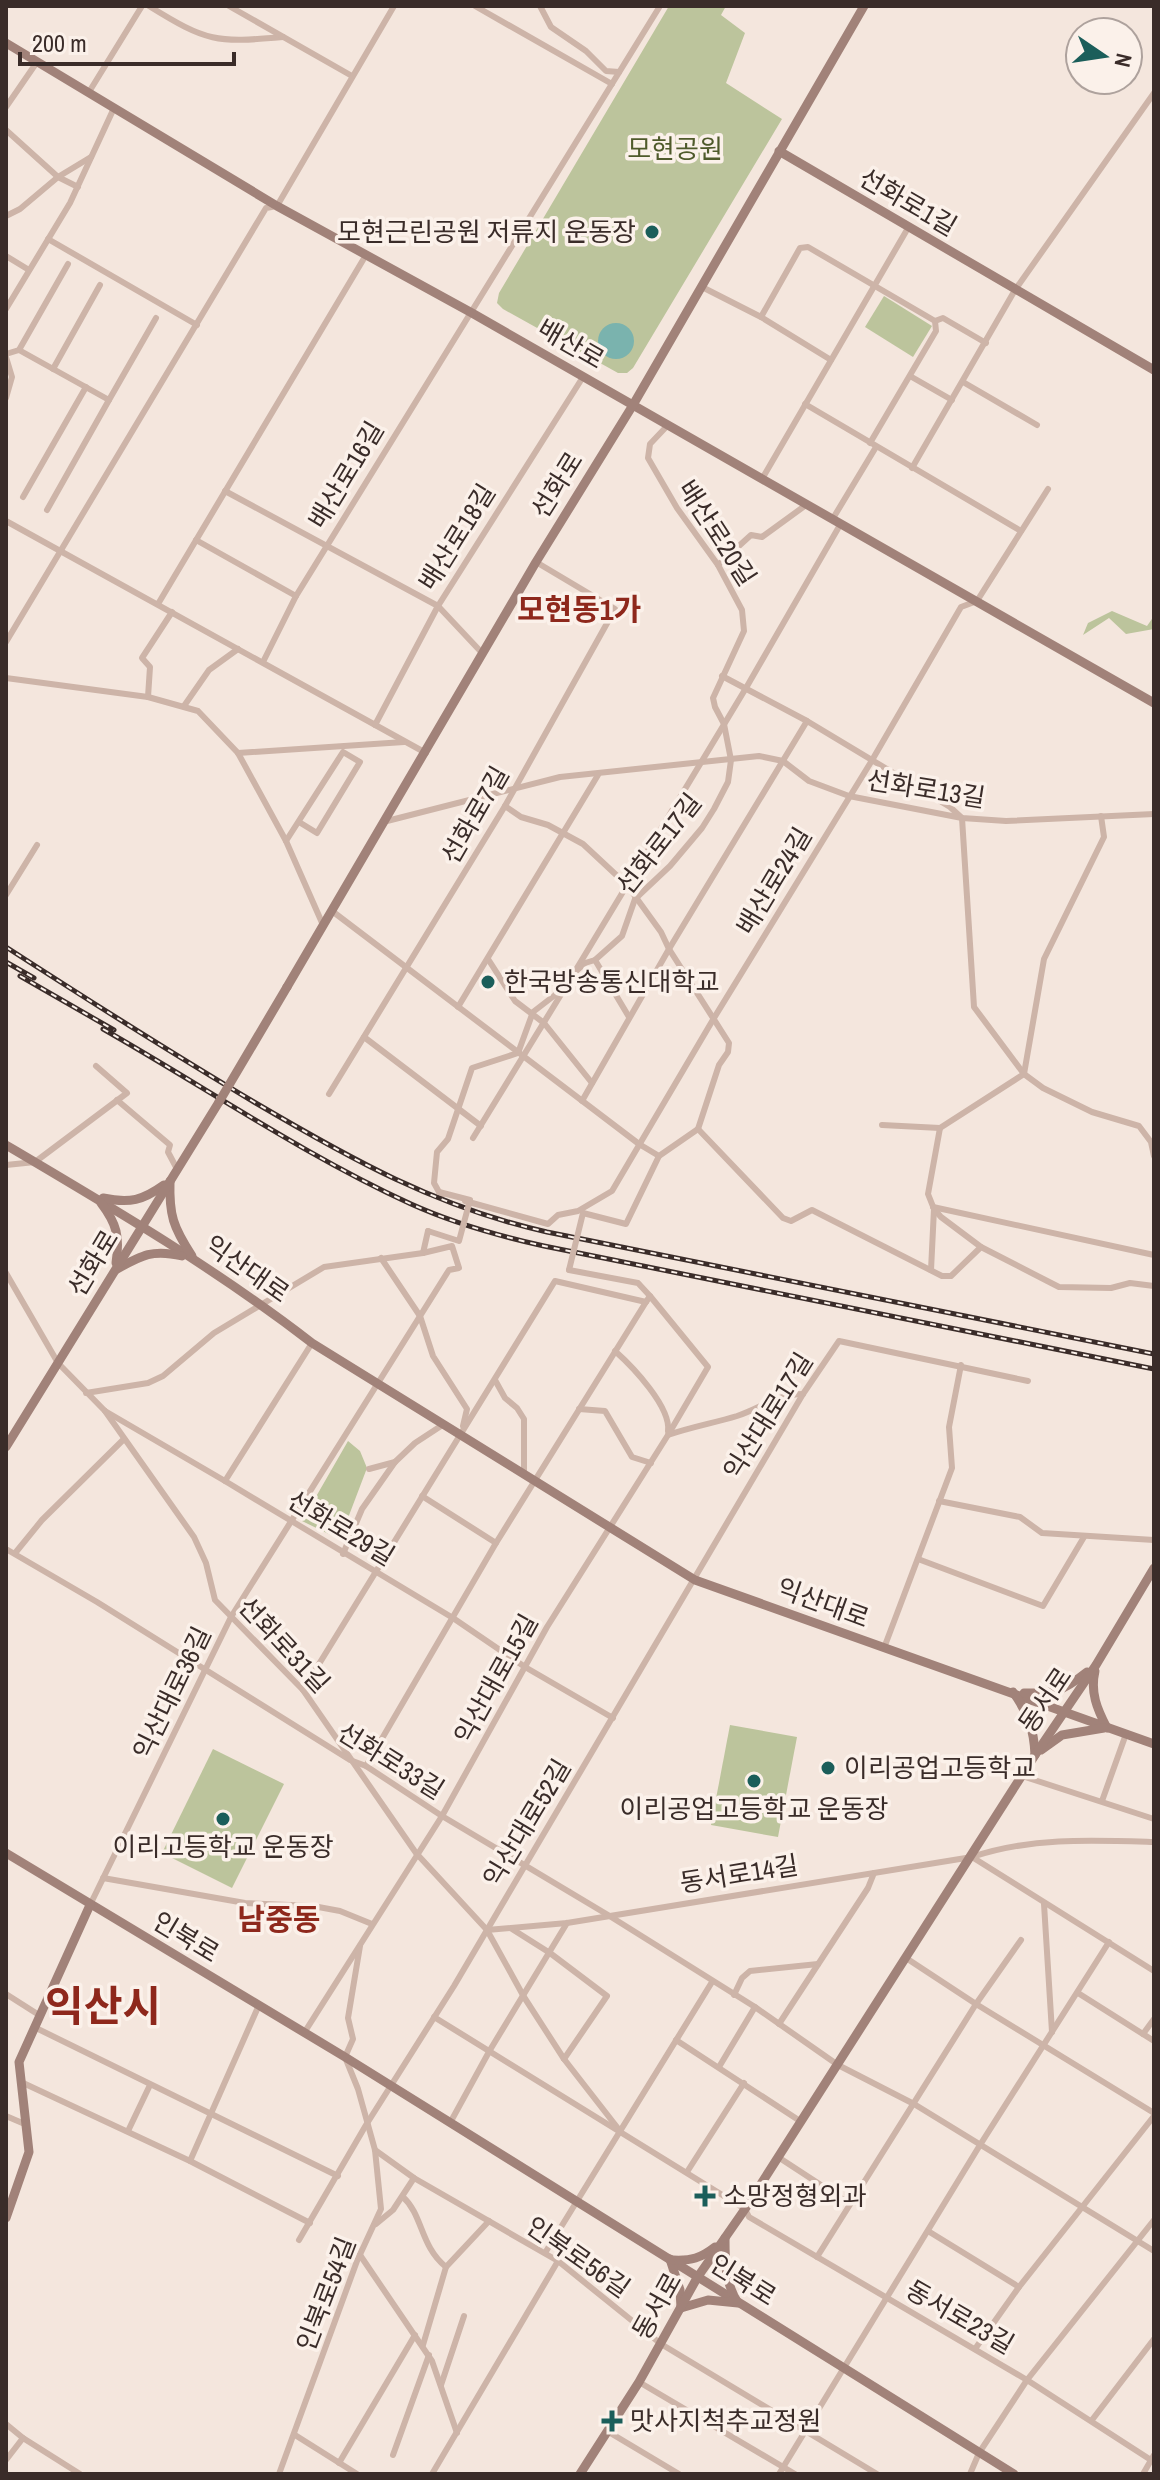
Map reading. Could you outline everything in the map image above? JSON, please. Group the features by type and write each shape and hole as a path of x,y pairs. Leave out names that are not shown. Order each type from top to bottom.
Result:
{"street":[{"path":"89,92 142,6"},
{"path":"149,6 191,31 220,41 283,37"},
{"path":"229,6 352,76"},
{"path":"6,642 266,208 277,206 394,6"},
{"path":"475,6 612,84"},
{"path":"540,6 551,27 586,51 606,71 619,72"},
{"name":"배산로16길","path":"263,662 296,596 660,6"},
{"name":"선화로","path":"6,1447 219,1102 387,821 864,6"},
{"name":"배산로","path":"6,43 277,206 472,313 1154,703"},
{"path":"6,107 37,62"},
{"path":"912,468 1015,290 1154,93"},
{"path":"6,309 78,187 115,108"},
{"path":"6,130 58,177 78,187"},
{"name":"선화로1길","path":"779,151 1154,370"},
{"path":"6,216 20,209 58,177 92,157"},
{"path":"762,479 908,228"},
{"path":"48,239 197,325"},
{"path":"761,317 800,248 808,247 935,321"},
{"path":"158,604 366,255"},
{"path":"6,256 29,270"},
{"path":"6,398 12,377 6,356 19,350 68,264"},
{"path":"53,369 100,285"},
{"path":"702,287 761,317 831,360"},
{"path":"47,510 156,318"},
{"path":"935,321 943,318 986,343"},
{"path":"473,1138 746,688 936,331 935,321"},
{"path":"19,350 109,400"},
{"path":"910,376 952,400"},
{"name":"배산로18길","path":"375,725 438,606 583,377"},
{"path":"963,382 1037,425"},
{"path":"23,497 86,387"},
{"path":"805,404 1021,531"},
{"name":"배산로20길","path":"668,425 650,444 648,458 670,498 718,565 742,610 744,631 713,698 724,724 731,760"},
{"name":"배산로24길","path":"439,1192 548,1224 558,1215 578,1211 612,1191 961,607 977,601 1048,489"},
{"path":"225,491 438,606 483,654"},
{"path":"718,565 751,535 762,537 806,505"},
{"path":"6,521 426,753"},
{"path":"196,540 296,596"},
{"name":"선화로7길","path":"329,1094 505,806 615,609 536,562"},
{"path":"148,697 150,667 142,658 172,612"},
{"path":"184,706 209,670 238,649"},
{"path":"722,676 807,721 950,807 962,818 974,1007 1024,1074 1043,1088 1092,1112 1139,1126 1151,1142 1154,1156"},
{"path":"6,678 148,697 198,711 238,753 286,841 323,925"},
{"path":"582,1101 669,949 807,721"},
{"path":"238,753 404,742"},
{"path":"286,841 343,752 360,762 317,833 299,822"},
{"path":"387,821 560,777 759,756 783,761"},
{"name":"선화로17길","path":"521,1055 533,1012 555,995 585,963 595,960 622,936 635,899 670,866 702,828 728,782 731,760"},
{"name":"선화로13길","path":"783,761 809,781 849,796 962,818 1006,821 1154,814"},
{"path":"458,1007 598,775"},
{"path":"505,806 521,817 564,833 583,844 627,885 661,932 729,1043 698,1129 659,1156 626,1224 583,1213 569,1270 638,1283 648,1299"},
{"path":"882,1125 940,1128 1024,1074 1044,959 1104,837 1101,816"},
{"path":"6,895 37,845"},
{"path":"332,911 659,1156"},
{"path":"488,959 515,1001 544,1023 592,1083"},
{"path":"595,960 629,1017"},
{"path":"364,1037 481,1126"},
{"path":"86,1393 148,1383 163,1376 214,1333 324,1267 423,1253 428,1231 459,1241 470,1200 439,1192 434,1183 437,1152 448,1139 472,1068 521,1055"},
{"path":"6,1165 35,1162 127,1093 96,1066"},
{"path":"117,1100 170,1145 168,1152 177,1169"},
{"path":"940,1128 928,1194 941,1217 981,1247 1059,1287 1111,1288 1130,1283 1154,1286"},
{"path":"698,1129 783,1218 791,1221 812,1210 942,1276 951,1276 981,1247"},
{"name":"익산대로","path":"6,1145 194,1258 312,1343 695,1580 1154,1744"},
{"path":"94,1196 118,1201 145,1199 170,1181"},
{"path":"170,1181 169,1209 175,1231 194,1258"},
{"path":"94,1196 112,1218 119,1243 114,1271"},
{"path":"931,1270 934,1208"},
{"path":"934,1208 1154,1255"},
{"name":"익산대로36길","path":"90,1905 231,1617 449,1270 459,1268 452,1246 423,1253"},
{"path":"114,1271 141,1255 163,1251 194,1258"},
{"path":"381,1258 420,1316 433,1356 467,1409 460,1434"},
{"name":"선화로29길","path":"6,1273 58,1363 105,1411 453,1618 525,1667 613,1718"},
{"path":"303,1690 555,1281 648,1299"},
{"path":"366,1766 496,1543 648,1299"},
{"name":"익산대로15길","path":"304,2033 442,1816 547,1627 708,1367 648,1299"},
{"name":"익산대로17길","path":"695,1580 803,1394 839,1341 961,1365"},
{"path":"225,1481 312,1343"},
{"path":"615,1351 637,1371 669,1421 668,1435 698,1424 739,1416 783,1395 803,1394"},
{"path":"884,1648 952,1468 949,1427 961,1365 1028,1381"},
{"path":"495,1380 505,1398 524,1419 524,1473"},
{"path":"579,1409 605,1411 632,1457 651,1463"},
{"name":"선화로31길","path":"105,1411 194,1537 206,1563 215,1600 303,1690 416,1853 487,1930 524,1997 564,2059 620,2131"},
{"path":"343,1554 362,1509 395,1462 415,1443 444,1424"},
{"path":"16,1552 42,1520 124,1439"},
{"path":"369,1469 395,1462"},
{"path":"422,1496 496,1543"},
{"path":"939,1501 1020,1517 1042,1533 1154,1540"},
{"path":"918,1559 1043,1606 1084,1537"},
{"name":"선화로33길","path":"6,1549 16,1552 350,1760 366,1766 442,1816 608,1915 755,2007 838,2065 914,2104 1154,2251"},
{"name":"동서로","path":"580,2474 639,2382 697,2278 745,2209 1035,1755 1096,1665 1154,1568"},
{"name":"익산대로52길","path":"299,2240 695,1580"},
{"path":"1013,1692 1051,1694 1067,1687 1096,1665"},
{"path":"1035,1755 1062,1735 1107,1728 1098,1710 1092,1686 1096,1665"},
{"path":"1013,1692 1026,1710 1034,1730 1035,1755"},
{"path":"1102,1801 1126,1734"},
{"path":"1022,1776 1154,1819"},
{"path":"972,1857 992,1850 1082,1839 1154,1842"},
{"name":"인북로","path":"6,1853 345,2057 1014,2474"},
{"path":"972,1857 1154,1971"},
{"name":"동서로14길","path":"487,1930 567,1923 972,1857"},
{"path":"779,2024 868,1888 874,1873"},
{"path":"103,1878 245,1903 313,1906 348,1914 372,1924"},
{"path":"1044,1904 1052,2034"},
{"path":"6,2218 29,2152 19,2062 90,1905"},
{"path":"450,2123 567,1923"},
{"path":"512,1929 607,1996 564,2059"},
{"path":"817,2257 976,2004 1021,1940"},
{"path":"781,2470 980,2145 1109,1942"},
{"path":"345,2057 353,2039 348,2018 361,1943"},
{"path":"906,1958 1154,2115 1019,2287 975,2349"},
{"path":"734,1995 742,1978 750,1971 818,1964"},
{"path":"545,2253 712,1982"},
{"path":"1078,1993 1154,2041"},
{"path":"6,1994 39,2015"},
{"path":"190,2161 259,2005"},
{"path":"719,2067 755,2007"},
{"name":"동서로23길","path":"434,2017 687,2172 745,2209 749,2217 1027,2380 1153,2459"},
{"path":"1143,2034 1154,2019"},
{"path":"34,2027 338,2176"},
{"path":"676,2040 800,2121"},
{"name":"인북로54길","path":"279,2474 360,2254 381,2209 375,2150 358,2089 345,2057"},
{"path":"21,2082 190,2161 310,2223"},
{"path":"687,2172 744,2083"},
{"path":"128,2131 150,2085"},
{"path":"6,2116 27,2125"},
{"name":"인북로56길","path":"375,2150 414,2178 558,2261 661,2344 877,2474"},
{"path":"778,2157 850,2204"},
{"path":"374,2226 393,2210 414,2178"},
{"path":"403,2197 414,2209 426,2244 446,2267"},
{"path":"970,2474 979,2453 1027,2380 1154,2220"},
{"path":"423,2345 446,2267 489,2221"},
{"path":"928,2231 1019,2287"},
{"path":"725,2238 702,2257 687,2261 670,2259 680,2290 681,2308 708,2300 738,2303"},
{"path":"725,2238 725,2267 730,2291 738,2303"},
{"path":"360,2254 429,2355 457,2433"},
{"path":"432,2474 558,2261"},
{"path":"441,2385 464,2316"},
{"path":"339,2463 415,2335"},
{"path":"1092,2420 1154,2339"},
{"path":"393,2455 429,2355"},
{"path":"639,2382 781,2470 795,2474"},
{"path":"6,2424 80,2474"},
{"path":"607,2430 679,2474"},
{"path":"295,2435 357,2474"},
{"path":"6,2460 23,2438"},
{"path":"1143,2474 1153,2459"}],"green space":[{"name":"모현공원","path":"669,6 726,6 721,15 745,33 726,83 782,119 633,368 627,373 618,373 497,303 499,293"},
{"path":"884,296 932,326 913,357 865,327"},
{"path":"1112,611 1147,626 1154,616 1154,629 1126,634 1109,618 1083,635 1088,623"},
{"path":"348,1441 360,1451 367,1468 348,1518 351,1529 343,1541 302,1521"},
{"name":"이리공업고등학교 운동장","path":"730,1725 797,1737 778,1837 711,1825"},
{"name":"이리고등학교 운동장","path":"213,1749 284,1784 232,1888 162,1853"}],"water":[{"path":"616,323 629,328 634,341 629,354 616,359 603,354 598,341 603,328"}],"railway":[{"path":"6,947 290,1123 395,1179 468,1209 547,1232 1154,1354"},
{"path":"6,962 34,978"},
{"path":"20,976 114,1030"},
{"path":"103,1029 332,1164 411,1204 460,1223 544,1246 1154,1369"}],"place":[{"name":"모현근린공원 저류지 운동장","path":"652,232"},
{"name":"한국방송통신대학교","path":"488,982"},
{"name":"이리공업고등학교","path":"828,1768"},
{"name":"이리공업고등학교 운동장","path":"754,1781"},
{"name":"이리고등학교 운동장","path":"223,1819"},
{"name":"소망정형외과","path":"705,2196"},
{"name":"맛사지척추교정원","path":"612,2421"}],"district":[{"name":"모현동1가","path":"579,610"},
{"name":"남중동","path":"279,1920"},
{"name":"익산시","path":"103,2006"}]}
